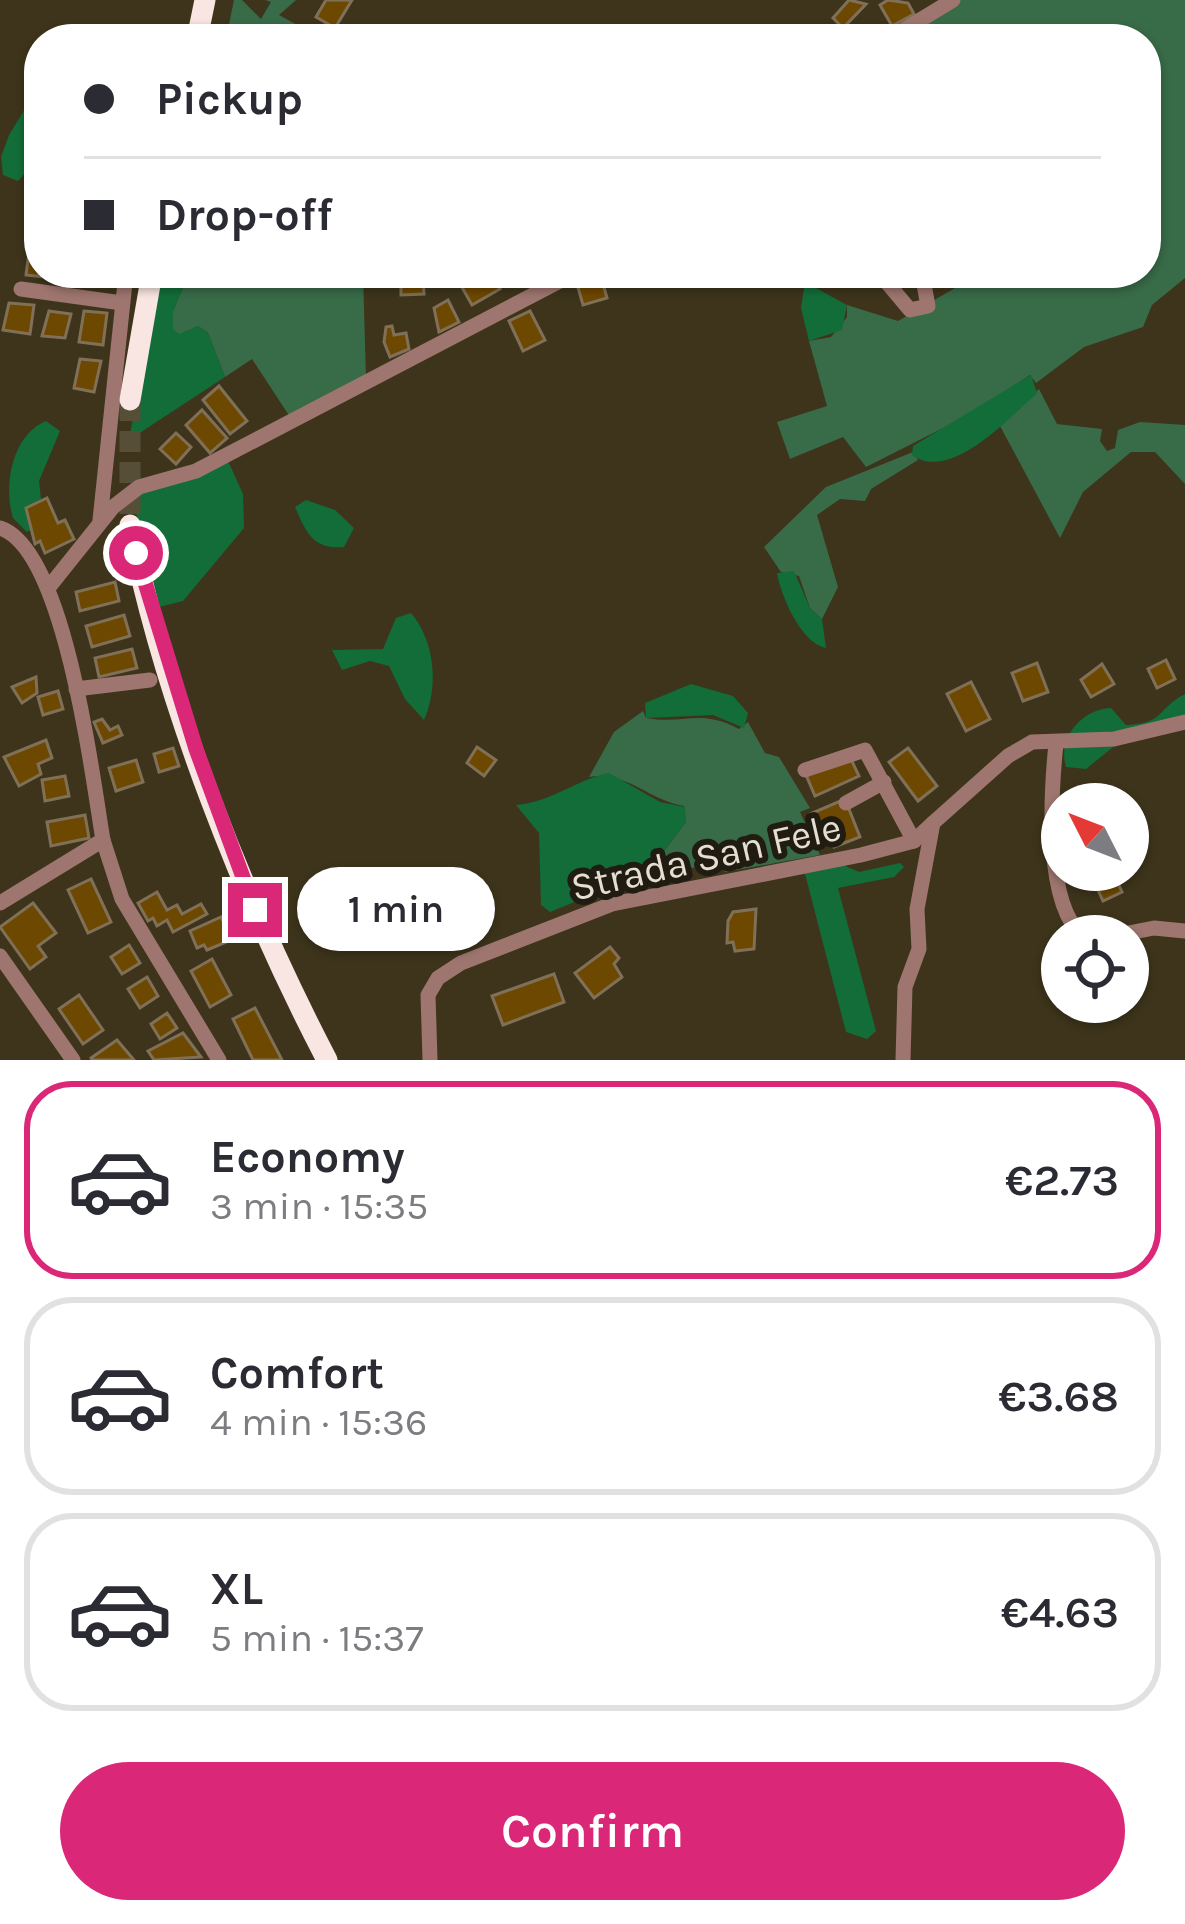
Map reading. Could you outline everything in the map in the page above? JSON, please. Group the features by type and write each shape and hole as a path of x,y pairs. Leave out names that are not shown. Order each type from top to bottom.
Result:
{"highway":[{"path":"130,400 149,288"},
{"path":"130,525 164,652 245,887 327,1060"}],"street":[{"path":"914,24 953,0"},
{"path":"99,525 124,288"},
{"path":"49,587 99,525 139,487 196,471 546,288"},
{"path":"892,288 910,310 928,305 925,288"},
{"path":"21,290 122,303"},
{"path":"0,528 22,543 49,587 76,689 104,840 122,899 219,1060"},
{"path":"76,689 150,680"},
{"path":"805,770 859,748 884,782 914,841 1007,756 1032,742 1114,739 1185,722"},
{"path":"1056,744 1052,803 1065,915"},
{"path":"846,803 884,782"},
{"path":"903,1060 905,987 919,950 917,910 933,823"},
{"path":"0,903 104,840"},
{"name":"Strada San Fele","path":"430,1060 428,995 438,978 461,963 612,904 914,841"},
{"path":"1149,929 1185,931"},
{"path":"0,956 73,1060"},
{"path":"0,972 62,1060"}],"green space":[{"path":"234,0 242,0 261,19 271,2 265,0 296,0 279,15 296,24 229,24"},
{"path":"959,0 1185,0 1185,278 1152,305 1143,327 1084,347 1036,383 1030,375 971,414 866,467 843,437 790,459 777,422 827,406 809,341 831,337 847,317 847,305 898,321 955,288 1161,288 1161,24 920,24"},
{"path":"24,110 24,174 18,181 3,175 1,157"},
{"path":"156,288 183,288 173,311 173,329 179,334 198,326 208,333 225,377 129,440"},
{"path":"183,288 363,288 366,379 290,417 252,359 225,377 208,333 198,326 179,335 173,330 173,311"},
{"path":"804,288 816,288 847,305 842,330 809,341 801,308"},
{"path":"1031,375 1037,393 979,444 944,460 927,461 912,455 913,446"},
{"path":"1039,389 1057,424 1102,429 1100,441 1107,451 1115,448 1118,430 1140,422 1185,425 1185,484 1155,452 1131,452 1083,492 1060,538 1000,426"},
{"path":"46,421 60,431 39,481 41,499 25,508 32,529 27,532 13,518 10,477 25,438"},
{"path":"913,452 918,460 871,489 865,501 840,499 817,515 838,587 822,619 810,608 799,576 781,572 764,547 826,487"},
{"path":"228,461 243,494 244,528 183,601 159,607 132,496"},
{"path":"306,500 335,510 354,528 344,547 325,546 312,538 295,507"},
{"path":"794,571 810,608 822,619 826,648 808,637 783,594 777,573"},
{"path":"411,613 425,637 432,665 432,693 424,720 405,699 389,666 370,661 342,670 332,650 383,649 396,618"},
{"path":"691,684 733,696 748,713 744,728 713,715 646,718 645,703"},
{"path":"1185,694 1185,721 1118,743 1086,769 1066,767 1069,736 1090,714 1111,708 1126,725 1139,724 1155,718"},
{"path":"643,711 646,718 713,719 739,729 748,722 765,753 779,757 810,808 800,812 820,855 725,872 721,865 648,872 686,822 684,806 614,778 589,777 614,732"},
{"path":"609,773 660,802 685,807 686,822 648,872 550,912 541,905 539,833 516,805"},
{"path":"832,860 859,872 900,863 904,867 894,877 838,888 876,1031 867,1039 846,1032 803,866"}],"building":[{"path":"326,0 352,0 337,24 316,17"},
{"path":"849,0 866,4 847,24 833,18"},
{"path":"888,0 908,3 914,14 891,24 880,5"},
{"path":"401,288 424,288 424,294 401,295"},
{"path":"462,288 499,288 500,289 472,305"},
{"path":"578,288 604,288 607,298 583,305"},
{"path":"448,300 459,322 439,332 434,308"},
{"path":"9,303 34,305 30,334 3,330"},
{"path":"49,311 71,314 65,338 42,336"},
{"path":"84,311 107,313 103,345 79,342"},
{"path":"530,311 545,340 523,351 509,321"},
{"path":"392,326 394,335 406,333 409,349 390,357 384,342 386,327"},
{"path":"80,359 101,361 94,392 74,388"},
{"path":"219,386 247,421 230,434 203,400"},
{"path":"202,410 227,438 210,453 186,425"},
{"path":"176,433 191,447 176,464 160,449"},
{"path":"47,498 58,523 65,520 74,539 45,553 40,541 35,544 26,508"},
{"path":"115,582 119,601 80,611 76,592"},
{"path":"124,615 130,636 92,647 86,626"},
{"path":"132,649 137,668 99,677 95,658"},
{"path":"1166,660 1175,679 1157,688 1148,669"},
{"path":"1037,663 1048,692 1023,701 1012,673"},
{"path":"1102,664 1114,684 1091,697 1081,680"},
{"path":"36,677 37,693 22,703 12,687"},
{"path":"971,682 990,719 966,731 947,694"},
{"path":"58,691 63,709 43,715 38,697"},
{"path":"102,719 110,730 118,726 122,735 103,743 94,722"},
{"path":"46,740 52,758 38,764 41,774 19,786 4,757"},
{"path":"477,747 496,760 484,776 467,763"},
{"path":"173,748 179,766 159,772 154,754"},
{"path":"908,748 937,786 918,801 889,762"},
{"path":"849,755 859,776 815,796 806,775"},
{"path":"136,760 143,782 116,791 109,768"},
{"path":"65,776 69,796 45,801 42,780"},
{"path":"845,799 860,837 834,847 826,828 817,832 810,814"},
{"path":"85,815 89,838 51,846 47,822"},
{"path":"91,879 111,922 88,933 68,890"},
{"path":"1098,891 1122,891 1122,892 1103,901"},
{"path":"157,892 167,910 177,905 182,914 201,904 207,914 173,932 167,920 157,926 153,918 148,921 138,903"},
{"path":"33,903 56,933 38,946 46,957 30,969 0,927"},
{"path":"756,909 754,949 735,951 733,942 727,943 728,921 733,912"},
{"path":"221,917 231,940 207,950 204,945 197,948 190,931"},
{"path":"129,945 140,963 122,974 111,957"},
{"path":"610,947 619,958 614,964 622,977 594,998 575,973"},
{"path":"212,959 231,995 210,1007 191,971"},
{"path":"554,974 564,1002 503,1025 492,996"},
{"path":"147,977 158,996 140,1008 128,989"},
{"path":"79,995 103,1030 83,1044 59,1009"},
{"path":"255,1008 282,1060 253,1060 233,1019"},
{"path":"167,1013 177,1028 160,1039 151,1024"},
{"path":"183,1033 201,1057 154,1060 148,1051"},
{"path":"117,1040 134,1060 92,1060 91,1058"}],"tunnel":[{"path":"130,400 130,525"}],"route":[{"path":"136,553 196,749 255,910"}]}
